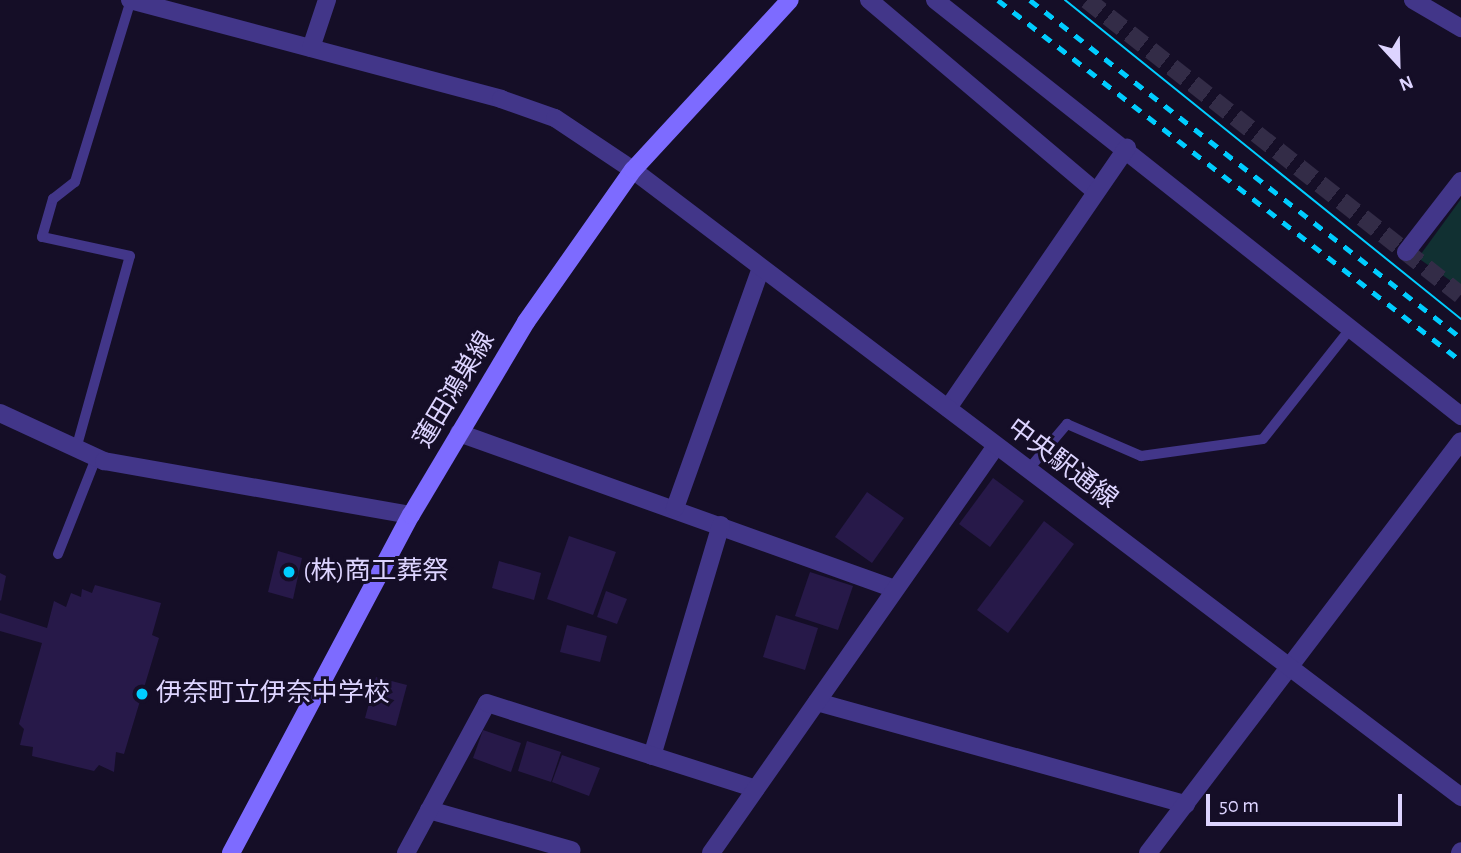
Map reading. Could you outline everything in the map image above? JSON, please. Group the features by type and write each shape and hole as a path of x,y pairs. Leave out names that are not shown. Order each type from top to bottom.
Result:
{"main road":[{"name":"蓮田鴻巣線","path":"231,853 411,515 526,322 633,170 790,0"}],"street":[{"name":"中央駅通線","path":"130,0 501,99 555,118 633,170 948,408 995,448 1461,797"},
{"path":"311,48 327,0"},
{"path":"869,0 1095,191"},
{"path":"935,0 1127,148 1461,416"},
{"path":"1413,0 1461,28"},
{"path":"948,408 1127,148"},
{"path":"1406,252 1461,181"},
{"path":"675,509 761,268"},
{"path":"0,412 96,458 411,515"},
{"path":"460,433 895,589"},
{"path":"711,853 995,448"},
{"path":"1148,853 1286,666 1457,452"},
{"path":"652,756 721,525"},
{"path":"817,702 1186,804"},
{"path":"405,853 487,703 756,789"},
{"path":"429,810 571,850"}],"lane":[{"path":"76,449 130,256 42,237 53,199 75,181 130,0"},
{"path":"1027,471 1067,424 1141,456 1264,439 1352,328"},
{"path":"58,554 96,458"}],"green space":[{"path":"1461,199 1461,288 1418,258"}],"building":[{"path":"993,478 1024,501 990,547 959,524"},
{"path":"867,492 904,518 872,563 835,537"},
{"path":"1044,521 1074,544 1008,633 977,610"},
{"path":"569,536 616,552 593,615 547,599"},
{"path":"278,551 302,558 293,599 268,592"},
{"path":"499,561 541,573 534,600 492,588"},
{"path":"810,572 853,586 838,630 795,616"},
{"path":"0,573 6,576 1,601 0,600"},
{"path":"95,585 161,603 152,635 159,638 124,754 116,752 114,772 99,765 94,771 32,756 33,747 20,745 24,729 19,724 42,643 0,631 0,613 47,628 54,601 66,607 71,593 81,597 82,589 92,593"},
{"path":"606,591 627,599 617,624 597,617"},
{"path":"776,615 818,628 805,670 763,657"},
{"path":"567,625 607,636 600,662 560,652"},
{"path":"376,677 407,685 396,726 365,718"},
{"path":"483,730 521,743 511,772 473,758"},
{"path":"527,741 561,752 551,782 518,771"},
{"path":"562,755 600,768 589,796 552,782"}],"tunnel":[{"path":"1087,0 1461,295"}],"tram line":[{"path":"1065,0 1461,319"}],"railway":[{"path":"998,0 1461,361"},
{"path":"1030,0 1461,338"}],"place":[{"name":"(株)商工葬祭","path":"289,572"},
{"name":"伊奈町立伊奈中学校","path":"142,694"}]}
